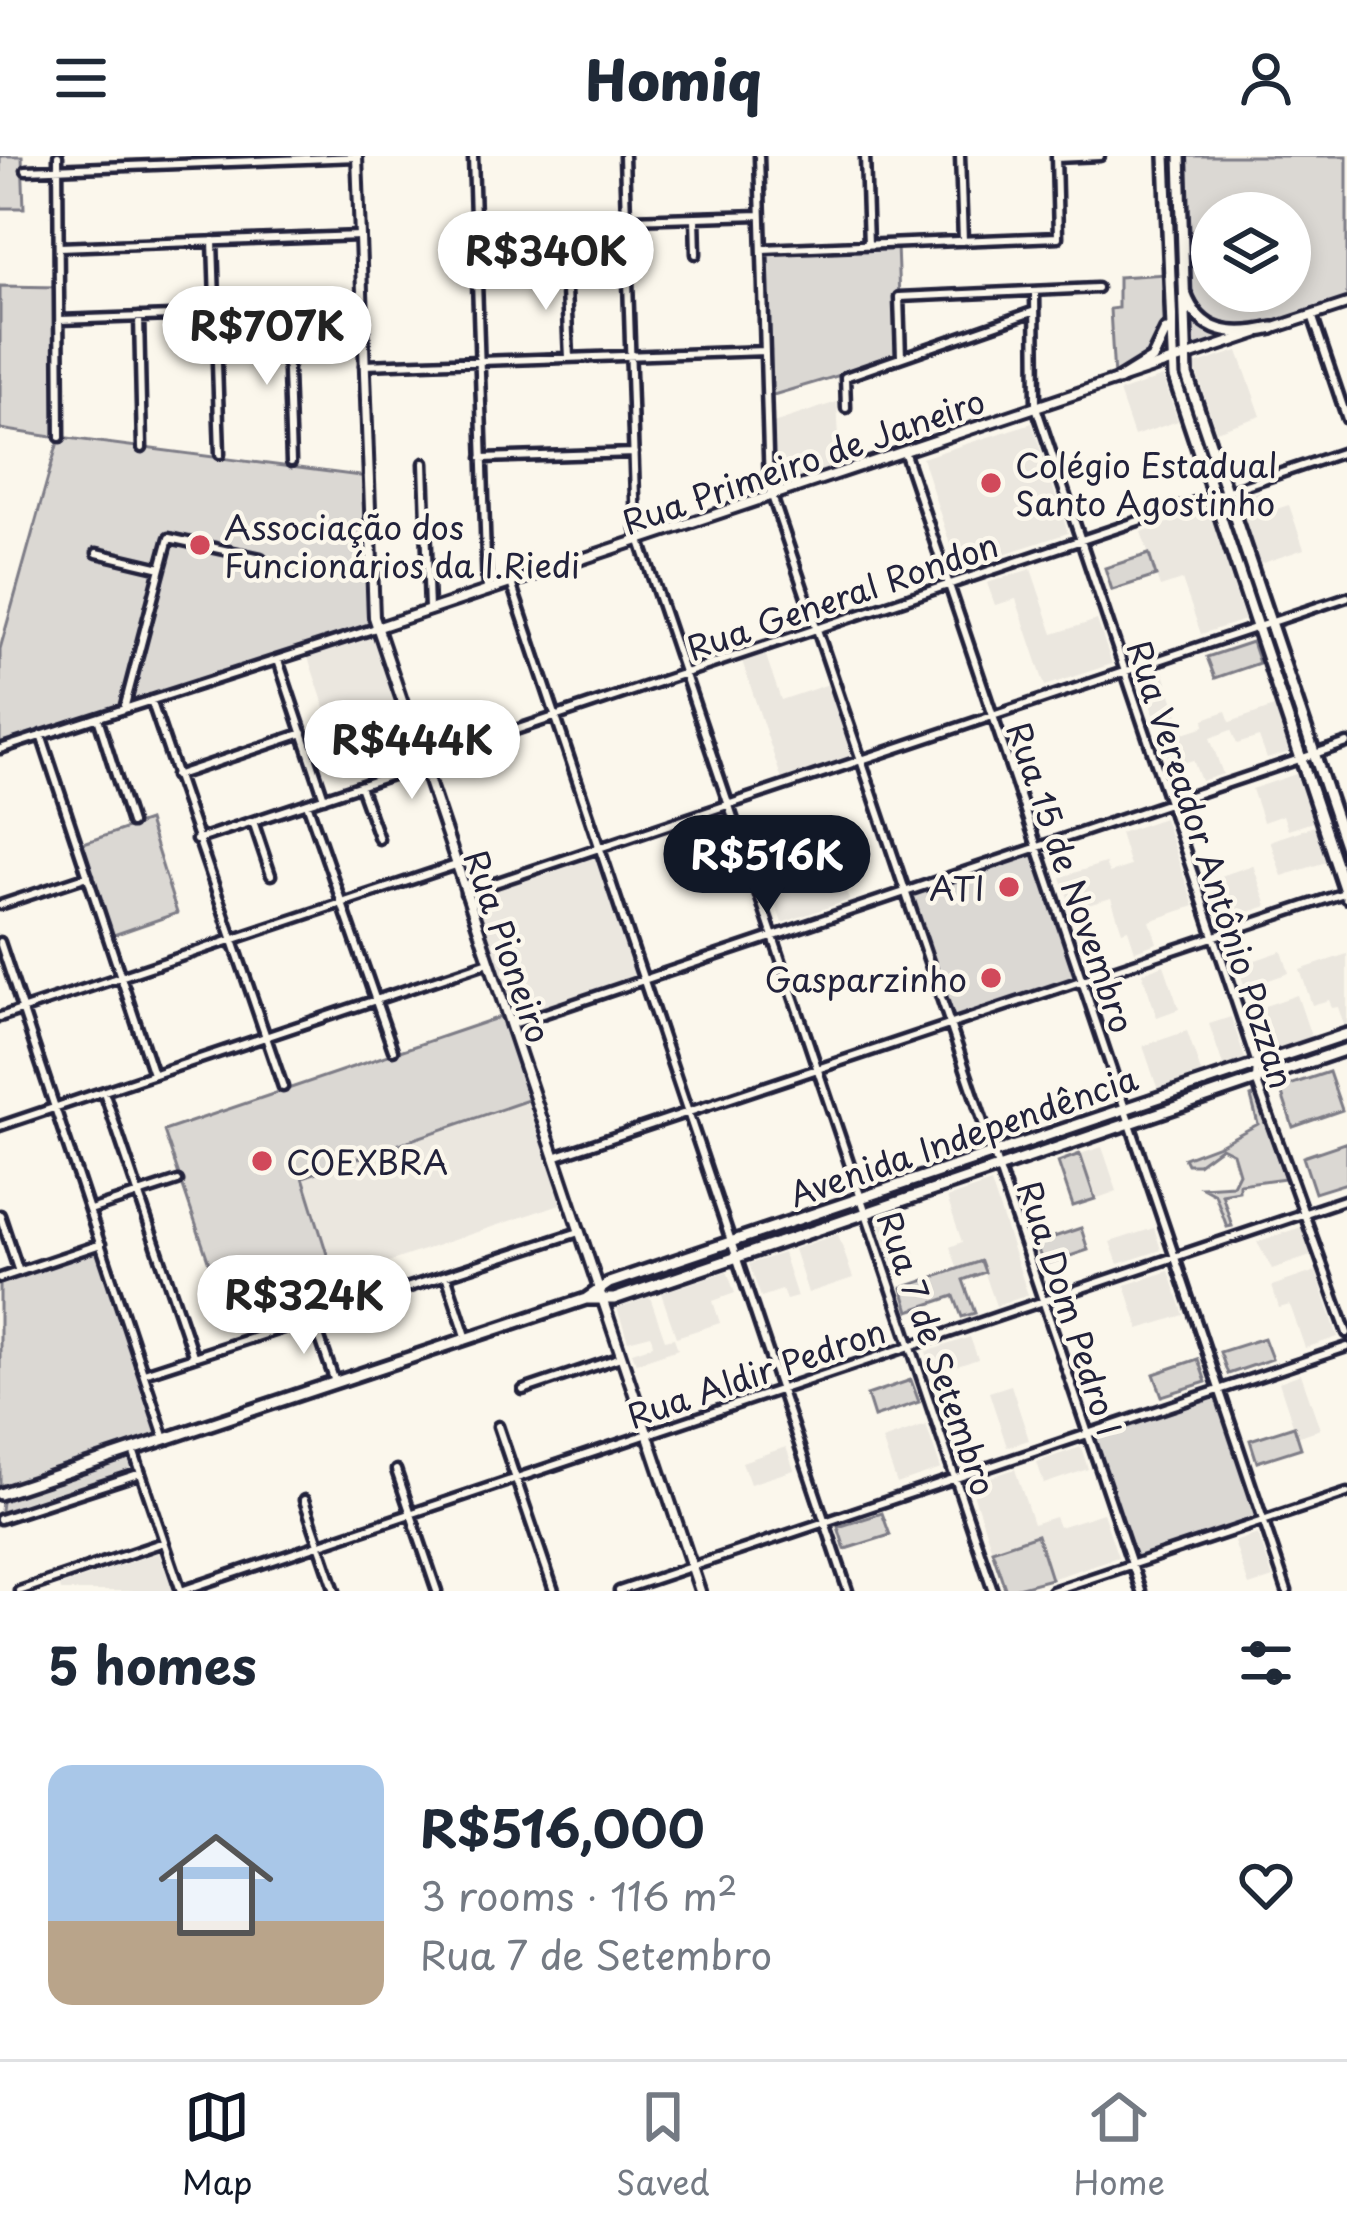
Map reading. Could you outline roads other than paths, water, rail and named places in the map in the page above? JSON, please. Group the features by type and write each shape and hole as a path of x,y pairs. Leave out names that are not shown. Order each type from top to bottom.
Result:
{"main road":[{"path":"1165,156 1171,362 1346,894"},
{"path":"1180,156 1184,357 1347,851"},
{"path":"1181,280 1191,310 1213,329 1238,334 1273,328"},
{"path":"1118,380 1152,358 1161,346 1169,289"},
{"name":"Avenida Independência","path":"1347,1034 609,1282 600,1294 614,1298 1347,1049"},
{"path":"1325,1041 1330,1055"},
{"path":"1,1490 600,1294"}],"street":[{"path":"58,156 60,437"},
{"path":"473,156 487,591"},
{"name":"Rua 7 de Setembro","path":"624,156 640,540 993,1591"},
{"name":"Rua Dom Pedro I","path":"759,156 770,491 1141,1591"},
{"path":"865,156 868,245"},
{"path":"960,156 964,241"},
{"path":"762,249 1058,237 1056,157 1100,156"},
{"path":"26,170 144,161 357,157"},
{"name":"Rua Pioneiro","path":"357,157 376,628 700,1591"},
{"path":"476,224 761,215"},
{"path":"695,217 696,254"},
{"path":"59,247 360,236"},
{"path":"213,241 220,454"},
{"path":"565,267 569,358"},
{"path":"901,358 898,297 1097,288"},
{"name":"Rua Vereador Antônio Pozzan","path":"1035,291 1036,407 1257,1064 1256,1080 1347,1333"},
{"name":"Rua Primeiro de Janeiro","path":"0,748 376,628 770,491 1347,304"},
{"path":"60,320 362,309"},
{"path":"846,408 845,377 1036,310"},
{"path":"286,312 291,462"},
{"path":"1312,315 1347,419"},
{"path":"139,317 142,448"},
{"path":"364,365 765,351"},
{"name":"Rua 15 de Novembro","path":"904,451 1286,1591"},
{"name":"Rua General Rondon","path":"196,840 1347,451"},
{"path":"482,458 634,454"},
{"path":"424,463 429,610"},
{"path":"124,709 169,538 261,558"},
{"path":"97,554 161,568"},
{"path":"512,583 848,1591"},
{"path":"465,893 1347,597"},
{"path":"278,660 324,797"},
{"path":"151,700 283,1087"},
{"path":"98,717 131,823"},
{"path":"175,776 303,733"},
{"path":"41,735 154,1075"},
{"path":"510,1025 1347,743"},
{"path":"360,785 379,839"},
{"path":"307,803 393,1051"},
{"path":"253,821 271,875"},
{"path":"0,1017 456,865"},
{"path":"0,905 88,876"},
{"path":"554,1157 1346,894"},
{"path":"0,942 165,1438"},
{"path":"0,1126 488,962"},
{"path":"104,1091 194,1357"},
{"path":"89,1210 178,1181"},
{"name":"Rua Aldir Pedron","path":"181,1591 1347,1199"},
{"path":"0,1215 20,1272"},
{"path":"144,1373 579,1232"},
{"path":"0,1278 101,1244"},
{"path":"446,1275 467,1339"},
{"path":"313,1318 334,1382"},
{"path":"619,1591 1347,1347"},
{"path":"523,1390 621,1357"},
{"path":"499,1426 554,1591"},
{"path":"133,1450 181,1591"},
{"path":"396,1470 437,1591"},
{"path":"0,1520 141,1473"},
{"path":"1052,1591 1347,1492"},
{"path":"304,1500 334,1591"},
{"path":"19,1591 164,1542"}],"place":[{"name":"Colégio Estadual Santo Agostinho","path":"991,483"},
{"name":"Associação dos Funcionários da I.Riedi","path":"200,545"},
{"name":"ATI","path":"1009,887"},
{"name":"Gasparzinho","path":"991,978"},
{"name":"COEXBRA","path":"262,1161"}]}
